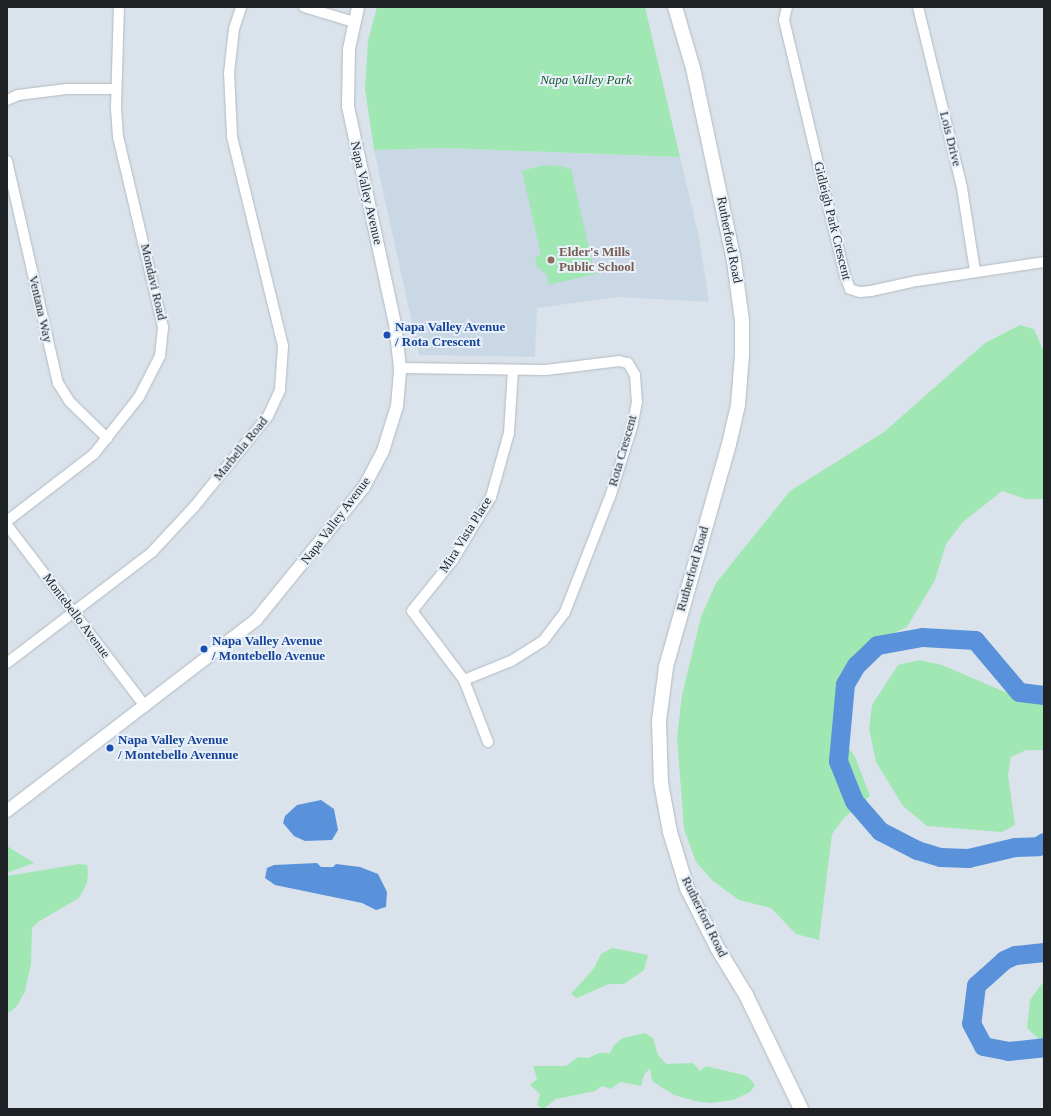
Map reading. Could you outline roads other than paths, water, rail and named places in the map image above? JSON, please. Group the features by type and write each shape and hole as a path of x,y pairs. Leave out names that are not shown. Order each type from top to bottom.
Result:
{"main road":[{"name":"Rutherford Road","path":"675,7 693,68 734,261 742,321 742,355 738,405 729,444 666,667 659,722 661,784 670,832 687,888 715,943 746,995 801,1109"}],"street":[{"name":"Mondavi Road","path":"7,521 88,460 139,398 160,356 163,327 118,137 116,89 120,7"},
{"name":"Marbella Road","path":"7,663 152,552 194,506 268,416 280,390 283,346 232,136 229,73 234,29 241,7"},
{"path":"304,7 354,22"},
{"name":"Napa Valley Avenue","path":"7,811 256,620 364,487 389,436 398,400 400,368 393,312 348,107 347,65 358,7"},
{"name":"Gidleigh Park Crescent","path":"787,7 784,20 843,269 850,290 860,292 871,291 975,271 1044,262"},
{"name":"Lois Drive","path":"918,7 962,188 975,271"},
{"path":"7,100 18,95 67,89 116,89"},
{"name":"Ventana Way","path":"7,161 58,383 70,402 107,438"},
{"name":"Rota Crescent","path":"400,368 546,370 619,361 628,363 635,375 637,402 632,427 611,494 565,612 543,641 511,661 464,680"},
{"name":"Mira Vista Place","path":"488,742 464,680 412,611 453,560 491,497 509,433 513,370"},
{"name":"Montebello Avenue","path":"7,525 145,706"}],"water":[{"path":"321,800 334,809 338,830 332,840 305,841 294,836 283,823 285,816 297,805"},
{"path":"317,863 321,867 333,867 336,864 360,867 378,874 387,892 386,907 376,910 362,903 275,885 265,878 267,868 274,865"}],"waterway":[{"path":"1044,695 1019,692 975,640 922,637 877,645 856,665 845,684 838,761 854,801 880,831 917,850 940,857 968,858 1015,847 1038,846 1044,842"},
{"path":"1044,952 1015,955 1004,960 976,985 971,1023 983,1046 1008,1051 1044,1047"}],"place":[{"name":"Elder's Mills Public School","path":"551,260"},
{"name":"Napa Valley Avenue / Rota Crescent","path":"387,335"},
{"name":"Napa Valley Avenue / Montebello Avenue","path":"204,649"},
{"name":"Napa Valley Avenue / Montebello Avennue","path":"110,748"}],"park label":[{"name":"Napa Valley Park","path":"586,80"}]}
